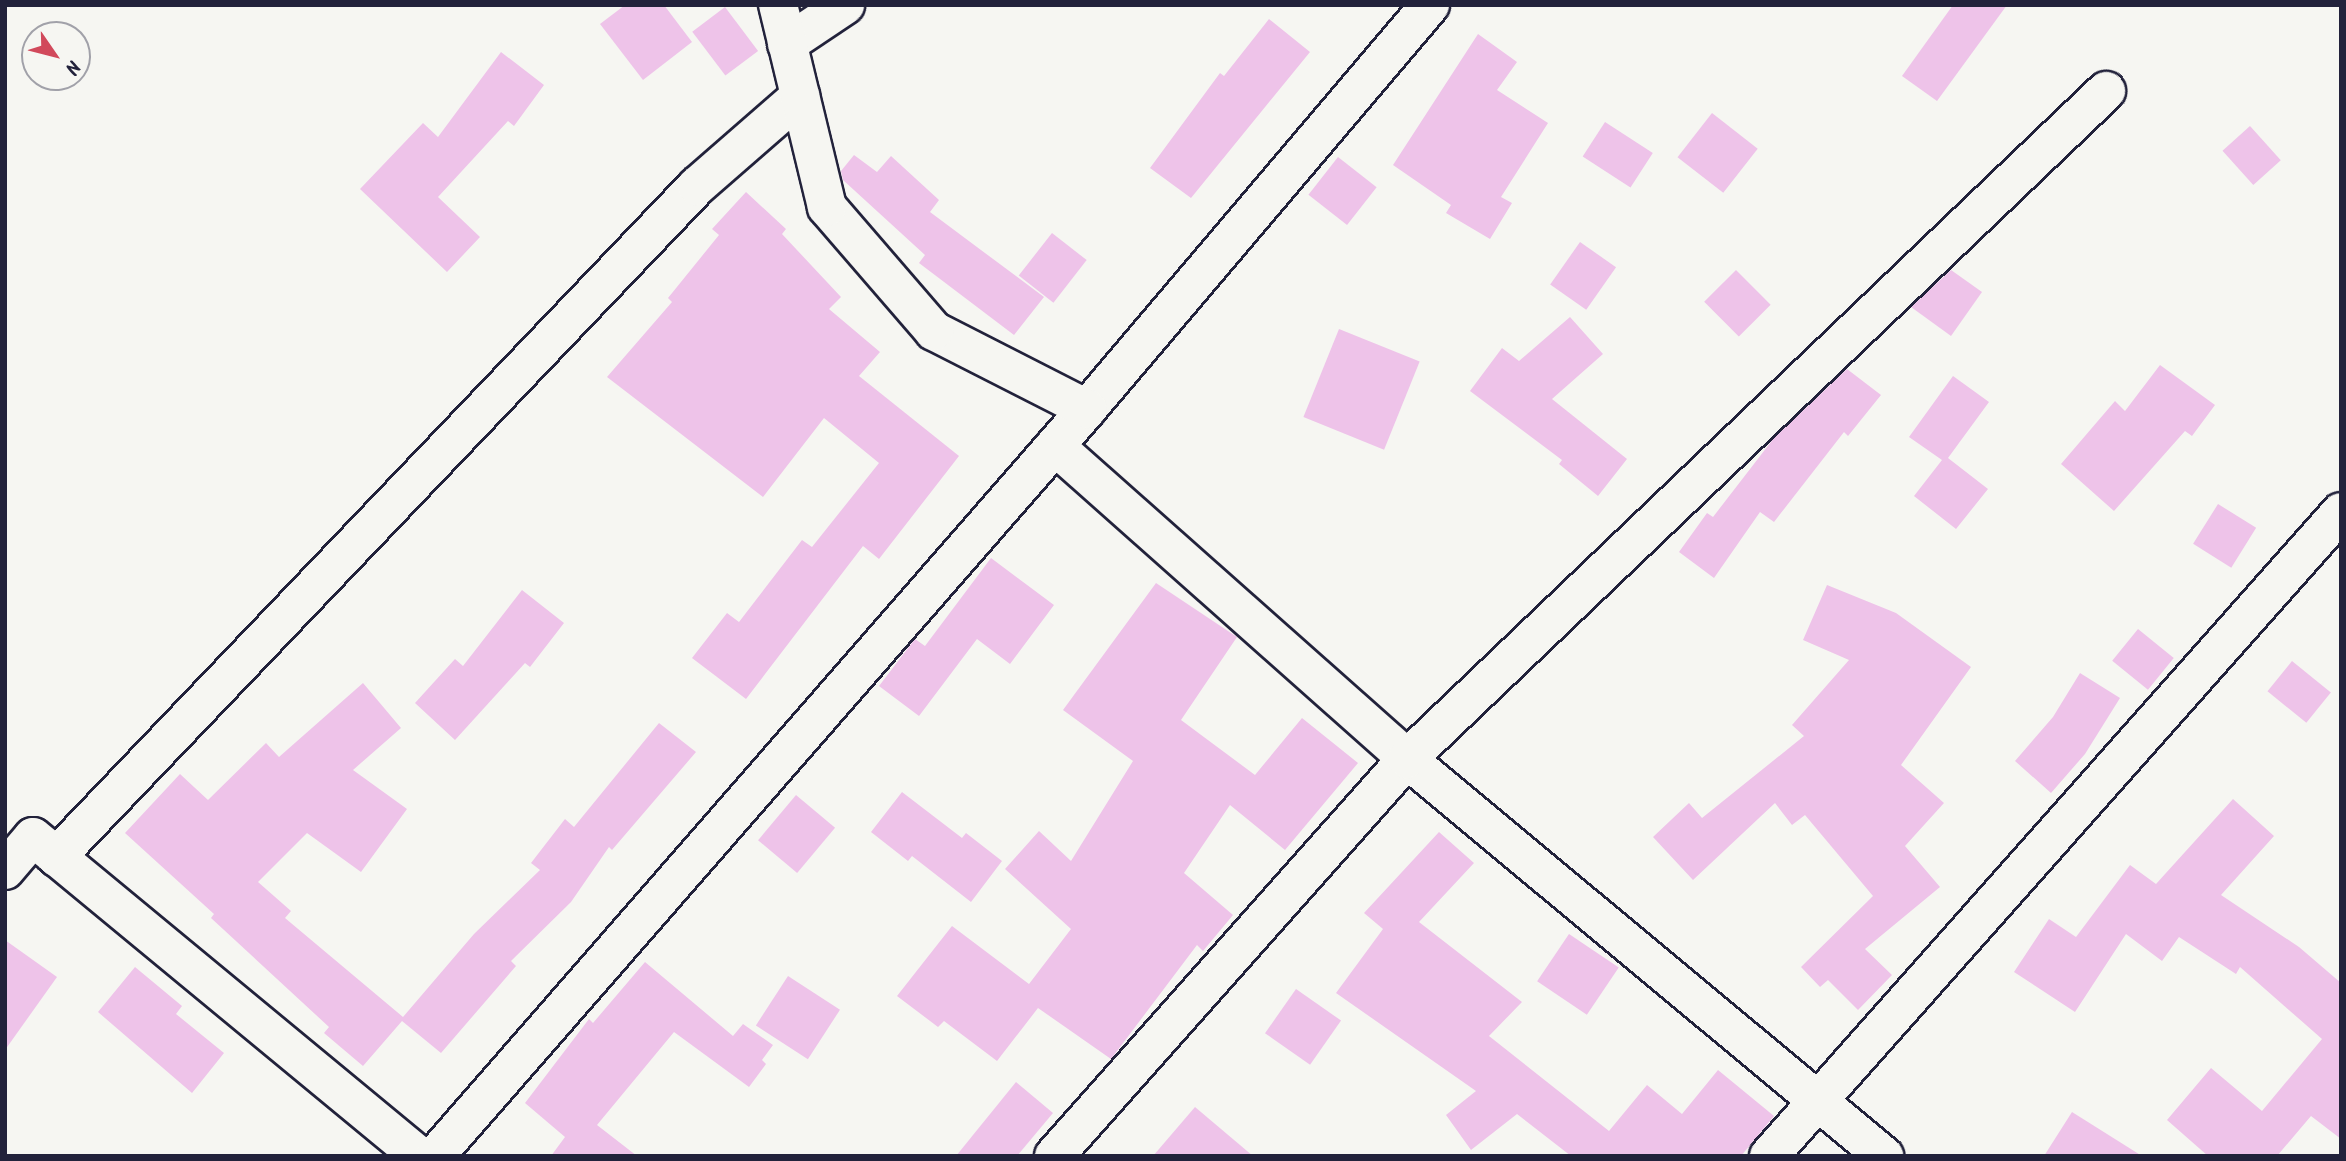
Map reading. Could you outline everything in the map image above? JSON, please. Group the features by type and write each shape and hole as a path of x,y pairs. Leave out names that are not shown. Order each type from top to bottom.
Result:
{"street":[{"path":"778,5 827,207 934,331 1087,409"},
{"path":"787,44 845,5"},
{"path":"435,1156 1087,409 1430,5"},
{"path":"1054,1156 1407,760 2106,91"},
{"path":"56,857 697,186 800,96"},
{"path":"1055,446 1407,760 1884,1156"},
{"path":"1769,1156 2341,512"},
{"path":"5,870 33,838 419,1156"}],"building":[{"path":"625,5 664,5 692,42 643,80 600,24"},
{"path":"1953,5 2007,5 1937,101 1902,76"},
{"path":"725,7 758,51 725,76 692,32"},
{"path":"1269,19 1310,52 1191,198 1150,168 1220,73 1224,76"},
{"path":"1478,34 1517,62 1497,90 1548,123 1501,197 1512,203 1490,239 1446,213 1451,205 1393,165"},
{"path":"501,52 544,85 514,126 508,121 438,197 480,237 447,272 360,189 423,123 438,137"},
{"path":"1712,113 1758,149 1723,193 1678,157"},
{"path":"1605,122 1653,153 1630,187 1583,156"},
{"path":"2250,126 2281,160 2253,185 2223,151"},
{"path":"854,155 877,172 891,156 939,200 930,212 1044,297 1014,335 919,263 925,255 843,180 841,171"},
{"path":"1338,157 1377,187 1347,225 1308,195"},
{"path":"746,192 786,229 782,234 841,297 829,309 880,352 859,376 959,456 879,559 863,546 746,699 692,658 727,613 739,622 802,540 812,547 879,463 824,418 763,497 607,377 672,302 668,298 719,235 712,229"},
{"path":"1052,233 1087,260 1053,303 1019,276"},
{"path":"1580,242 1616,267 1586,310 1550,285"},
{"path":"1736,270 1771,305 1739,336 1704,302"},
{"path":"1951,270 1982,292 1951,336 1911,307"},
{"path":"1570,317 1603,354 1552,399 1627,459 1598,496 1559,464 1562,460 1470,391 1502,348 1519,361"},
{"path":"1339,329 1420,362 1384,450 1303,417"},
{"path":"2160,365 2215,405 2192,436 2185,431 2114,511 2061,464 2115,401 2125,411"},
{"path":"1847,369 1881,395 1848,436 1844,432 1774,522 1760,512 1714,578 1679,552 1707,513 1713,517 1774,438"},
{"path":"1953,376 1989,402 1948,458 1988,489 1956,529 1914,496 1942,460 1909,437"},
{"path":"2218,504 2256,528 2231,568 2193,544"},
{"path":"991,558 1054,605 1010,664 977,639 919,716 879,686 915,639 925,646"},
{"path":"1156,583 1237,637 1181,720 1255,775 1302,718 1358,763 1285,850 1230,805 1184,873 1233,915 1203,951 1197,945 1111,1059 1038,1008 997,1061 944,1021 938,1027 897,996 952,926 1029,984 1071,929 1005,869 1039,831 1071,861 1133,761 1063,710"},
{"path":"1827,585 1896,613 1971,667 1901,765 1944,803 1905,846 1940,887 1865,949 1892,975 1858,1010 1828,980 1820,987 1801,967 1873,896 1805,815 1792,825 1775,803 1693,880 1653,837 1689,803 1702,818 1804,736 1792,725 1849,660 1803,640"},
{"path":"522,590 564,623 530,667 525,663 455,740 415,703 455,659 463,666"},
{"path":"2138,629 2174,658 2148,690 2112,661"},
{"path":"2292,661 2331,692 2306,723 2267,691"},
{"path":"2080,673 2120,698 2085,754 2051,793 2015,761 2053,717"},
{"path":"363,683 401,728 353,770 407,809 361,872 307,833 258,882 291,911 285,918 403,1017 474,934 540,870 531,863 565,819 574,827 659,723 696,752 612,850 609,847 571,902 511,961 516,966 441,1053 402,1021 363,1066 324,1033 329,1027 211,918 214,914 125,833 180,774 208,800 266,743 279,757"},
{"path":"902,792 962,838 966,833 1002,861 971,902 912,856 908,861 871,832"},
{"path":"796,795 835,828 797,873 758,840"},
{"path":"2233,799 2274,836 2221,895 2299,947 2341,983 2341,1139 2311,1116 2277,1156 2208,1156 2167,1120 2211,1068 2262,1111 2322,1039 2240,967 2236,974 2179,937 2162,961 2126,934 2075,1012 2014,972 2049,919 2076,937 2130,865 2156,884"},
{"path":"1439,832 1474,863 1419,922 1522,1002 1489,1036 1609,1131 1647,1085 1682,1114 1718,1070 1774,1116 1741,1156 1571,1156 1517,1114 1471,1150 1446,1115 1476,1091 1336,993 1383,929 1364,913"},
{"path":"1569,934 1619,968 1587,1015 1537,981"},
{"path":"5,940 57,977 5,1050"},
{"path":"645,962 733,1036 743,1024 773,1045 762,1060 766,1064 749,1087 674,1032 597,1125 637,1156 551,1156 565,1137 525,1103 589,1019 593,1023"},
{"path":"135,967 182,1006 176,1014 224,1053 192,1093 98,1012"},
{"path":"788,976 840,1010 808,1059 756,1025"},
{"path":"1296,989 1341,1021 1310,1065 1265,1033"},
{"path":"1016,1082 1053,1113 1017,1156 956,1156"},
{"path":"1195,1107 1253,1156 1153,1156"},
{"path":"2072,1112 2142,1156 2044,1156"}]}
